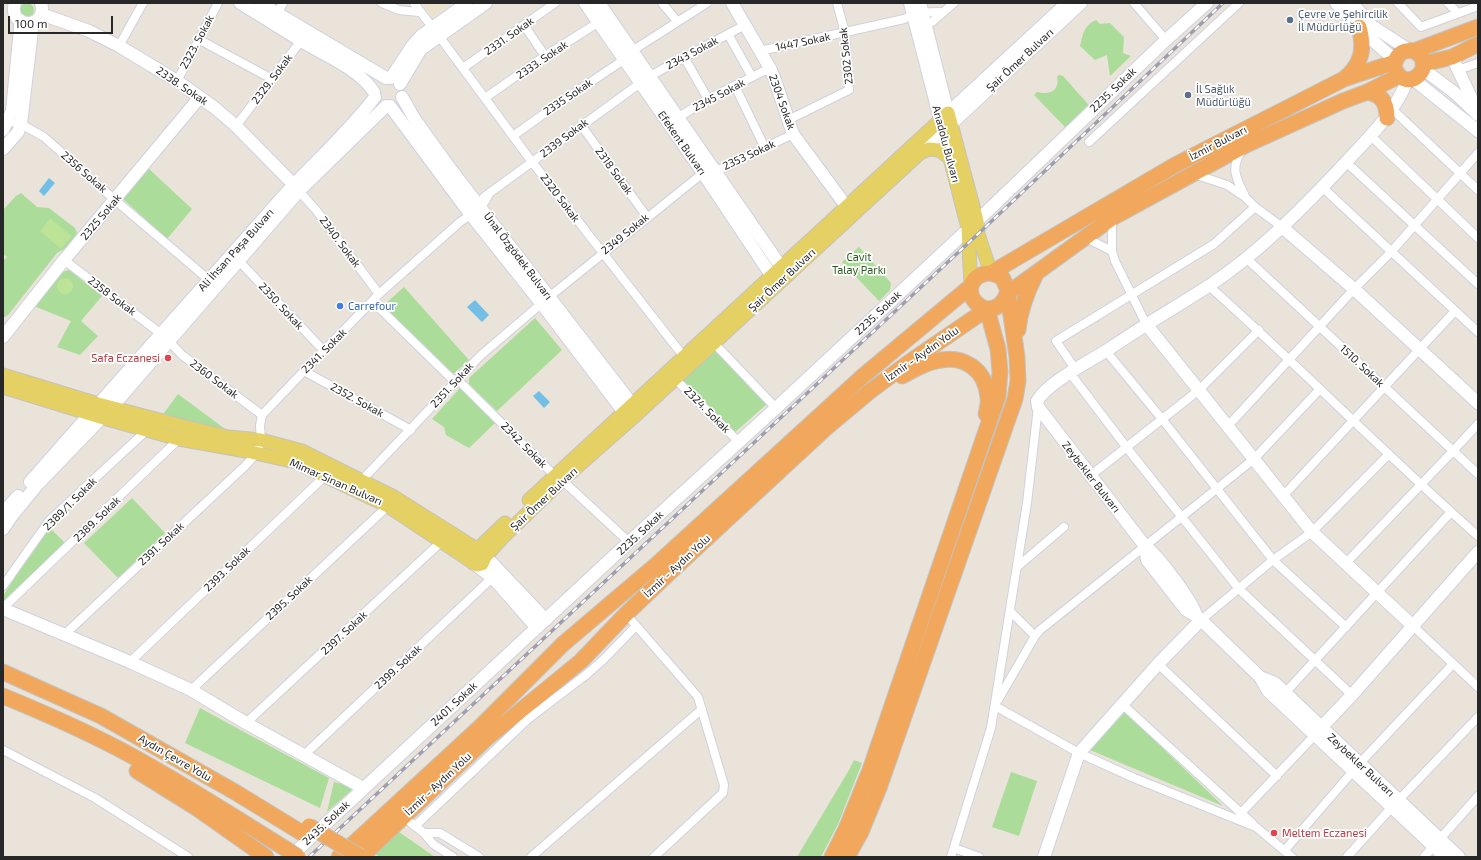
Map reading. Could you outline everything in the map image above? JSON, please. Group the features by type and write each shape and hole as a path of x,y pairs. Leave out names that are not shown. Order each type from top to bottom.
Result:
{"highway":[{"path":"1344,79 1349,76 1361,59 1363,50 1359,27"},
{"name":"İzmir Bulvarı","path":"1407,71 1401,53 1411,51 1478,27"},
{"name":"İzmir Bulvarı","path":"971,286 973,281 981,274 991,273 1175,164 1344,79 1455,63 1478,44"},
{"path":"1407,71 1420,56 1411,51"},
{"name":"İzmir Bulvarı","path":"1007,294 1112,218 1246,145 1343,101 1367,92 1407,71"},
{"path":"1367,92 1377,95 1391,110"},
{"path":"848,857 861,832 882,781 1016,399 1018,381 1017,357 1019,314 1024,297 1036,272"},
{"path":"991,273 997,274 1005,282 1017,357"},
{"path":"832,857 846,829 870,770 998,396 1000,372 998,349 987,309 976,304 972,298 971,286"},
{"name":"İzmir - Aydın Yolu","path":"340,857 479,728 551,655 656,565 863,376 971,286"},
{"name":"İzmir - Aydın Yolu","path":"361,857 409,822 487,738 587,655 626,614 826,428 868,392 908,363 987,309 998,307 1005,300 1007,294"},
{"path":"868,392 934,361 947,358 961,360 972,366 980,374 986,388 988,399 983,440"},
{"path":"571,637 587,655"},
{"path":"551,655 566,673"},
{"name":"Aydın Çevre Yolu","path":"3,672 101,716 235,792 306,829 340,857"},
{"name":"Aydın Çevre Yolu","path":"3,696 63,722 119,749 185,787 291,854"},
{"path":"63,722 198,809 266,857"},
{"path":"306,829 361,857"}],"main road":[{"name":"Şair Ömer Bulvarı","path":"631,413 684,357 779,276 946,123"},
{"name":"Anadolu Bulvarı","path":"946,123 973,225 971,286"},
{"path":"920,153 929,149 939,150 950,158"},
{"name":"Şair Ömer Bulvarı","path":"849,211 920,153"},
{"name":"Anadolu Bulvarı","path":"950,158 991,273"},
{"name":"Şair Ömer Bulvarı","path":"473,563 470,559 471,554 481,554 558,478 631,413 675,379 714,343 779,276"},
{"name":"Mimar Sinan Bulvarı","path":"4,379 228,437 296,462 325,476 359,485"},
{"name":"Mimar Sinan Bulvarı","path":"4,379 89,414 179,439 302,451 481,554"},
{"name":"Mimar Sinan Bulvarı","path":"391,501 441,542 473,563"}],"street":[{"path":"3,3 16,12 20,29 12,111 6,126"},
{"path":"119,46 144,3"},
{"name":"2323. Sokak","path":"177,81 218,3"},
{"path":"240,3 304,36 392,80 402,90 402,97 398,102 388,106 378,101 369,84 359,75 304,36 277,14 260,3"},
{"path":"277,14 283,3"},
{"path":"382,3 399,10 420,12"},
{"name":"2320 Sokak","path":"414,3 532,162 684,357"},
{"path":"375,94 378,83 392,80 435,32 467,3"},
{"path":"435,32 486,3"},
{"name":"2331. Sokak","path":"463,68 555,3"},
{"name":"Efekent Bulvarı","path":"585,3 599,22 628,55 779,276"},
{"name":"Efekent Bulvarı","path":"599,3 628,55"},
{"path":"662,3 678,21"},
{"name":"2335 Sokak","path":"513,136 628,55 707,3"},
{"name":"2304 Sokak","path":"732,3 770,68 793,134 849,211"},
{"name":"2302 Sokak","path":"788,120 850,90 845,33 837,3"},
{"name":"1447 Sokak","path":"760,51 845,33 916,14 932,22 954,3"},
{"name":"Şair Ömer Bulvarı","path":"920,153 968,95 1067,3"},
{"name":"Şair Ömer Bulvarı","path":"946,123 1081,3"},
{"path":"1134,3 1166,40"},
{"name":"2235. Sokak","path":"542,624 973,225 1166,40 1207,3"},
{"path":"1089,142 1238,3"},
{"path":"1336,3 1359,27 1407,71 1478,131"},
{"path":"1352,3 1372,26 1411,51"},
{"path":"1398,3 1421,27 1478,6"},
{"path":"1448,3 1458,13"},
{"name":"2338. Sokak","path":"16,12 29,23 38,13 89,31 119,46 177,81 236,126 296,188"},
{"path":"3,149 18,132 21,124 38,13"},
{"name":"Anadolu Bulvarı","path":"916,14 946,123"},
{"name":"Anadolu Bulvarı","path":"916,14 942,88 950,158"},
{"name":"2333. Sokak","path":"485,98 545,56 599,22"},
{"path":"524,25 545,56"},
{"name":"2343 Sokak","path":"645,79 745,25"},
{"path":"728,34 752,77"},
{"name":"2329. Sokak","path":"236,126 304,36"},
{"path":"198,39 272,78"},
{"path":"684,57 708,99"},
{"path":"1478,63 1455,63 1478,112"},
{"name":"2345 Sokak","path":"673,120 708,99 770,68"},
{"path":"951,857 991,728 1028,503 1038,407 1037,401 1042,392 1146,324 1209,286 1246,258 1282,227 1371,136 1391,110 1394,90 1407,71"},
{"path":"1407,71 1454,93 1478,115"},
{"name":"2339 Sokak","path":"473,208 488,194 645,79"},
{"path":"735,86 765,148"},
{"path":"942,88 950,95 956,97 968,95"},
{"name":"Ali İhsan Paşa Bulvarı","path":"89,414 213,283 363,113 375,94"},
{"name":"Ünal Özgödek Bulvarı","path":"402,97 414,118 448,167 473,208"},
{"name":"2325 Sokak","path":"3,337 64,260 200,98"},
{"name":"Ali İhsan Paşa Bulvarı","path":"213,283 238,261 296,188 388,106"},
{"name":"Ünal Özgödek Bulvarı","path":"388,106 473,208 631,413"},
{"path":"1391,110 1478,190"},
{"name":"2356 Sokak","path":"6,126 21,124 44,136 115,200 213,283"},
{"name":"2318 Sokak","path":"581,125 647,217"},
{"name":"2353 Sokak","path":"708,171 721,169 793,134"},
{"path":"1371,136 1478,238"},
{"path":"1245,197 1238,181 1235,168 1236,159 1246,145"},
{"path":"1228,426 1354,289 1391,252 1478,153"},
{"path":"1346,162 1478,284"},
{"name":"2349 Sokak","path":"545,300 647,217 708,171"},
{"path":"1194,174 1228,185 1245,197 1354,289 1478,403"},
{"path":"1322,187 1478,332"},
{"name":"2340. Sokak","path":"296,188 316,210 379,294"},
{"path":"1255,207 1214,244 1056,341 1073,371 1127,448 1239,588 1352,694"},
{"name":"2341. Sokak","path":"262,415 379,294 460,222 473,208"},
{"path":"1112,218 1112,251 1115,261 1146,324 1312,532 1478,687"},
{"path":"1084,237 1112,251"},
{"name":"1510. Sokak","path":"1246,258 1478,474"},
{"name":"2358 Sokak","path":"64,260 164,336"},
{"name":"2350. Sokak","path":"238,261 324,352"},
{"path":"1209,286 1259,330 1353,421 1478,536"},
{"name":"2351. Sokak","path":"359,485 480,356 545,300"},
{"path":"372,302 456,380"},
{"path":"1283,496 1455,311"},
{"path":"1090,476 1199,390 1259,330"},
{"name":"Ali İhsan Paşa Bulvarı","path":"102,418 112,407 164,336"},
{"name":"2360 Sokak","path":"164,336 182,355 262,415"},
{"path":"714,343 776,408"},
{"path":"1106,351 1162,419 1273,560 1346,627"},
{"name":"2352. Sokak","path":"304,371 411,430"},
{"name":"2324. Sokak","path":"675,379 739,442"},
{"name":"2342. Sokak","path":"456,380 558,478 629,542"},
{"path":"995,706 1035,636 1040,630 1254,459 1320,389"},
{"name":"Zeybekler Bulvarı","path":"1038,407 1090,476 1188,598 1199,618 1260,677 1268,690 1318,731 1437,843 1459,857"},
{"path":"3,513 89,414"},
{"path":"254,446 262,415"},
{"path":"3,529 37,485 102,418"},
{"path":"1346,563 1422,485 1478,424"},
{"name":"2389. Sokak","path":"3,609 190,428"},
{"name":"2389/1. Sokak","path":"3,586 49,521 147,430"},
{"name":"2391. Sokak","path":"64,635 245,466 254,446"},
{"path":"1044,857 1079,753 1199,618 1273,560 1312,532 1389,454"},
{"name":"2393. Sokak","path":"130,662 325,476"},
{"name":"2395. Sokak","path":"191,690 391,501"},
{"path":"1285,693 1451,512"},
{"path":"1017,567 1064,527"},
{"name":"2397. Sokak","path":"246,723 441,542"},
{"path":"1241,813 1352,694 1478,552"},
{"name":"Mimar Sinan Bulvarı","path":"481,554 493,564 542,624"},
{"name":"Mimar Sinan Bulvarı","path":"473,563 492,578 542,624"},
{"name":"2399. Sokak","path":"304,755 492,578"},
{"path":"3,609 130,662 191,690 246,723 363,788"},
{"path":"1010,612 1035,636"},
{"path":"626,614 698,697 724,784 723,793 654,857"},
{"name":"2401. Sokak","path":"363,788 542,624"},
{"path":"453,857 432,844 424,832 409,822 528,719 587,674 636,626"},
{"path":"1158,664 1277,776"},
{"path":"1285,850 1356,767 1453,664"},
{"name":"Zeybekler Bulvarı","path":"1260,677 1275,683 1318,731"},
{"path":"1122,704 1256,827 1292,857"},
{"path":"995,706 1079,753 1134,778 1256,827"},
{"path":"531,857 702,709"},
{"path":"1347,857 1478,717"},
{"path":"3,750 95,798 188,857"},
{"name":"2435. Sokak","path":"291,854 363,788"},
{"path":"1424,857 1478,796"},
{"path":"424,832 440,833 479,857"},
{"name":"Zeybekler Bulvarı","path":"1437,843 1444,857"},
{"path":"954,848 979,857"}],"shaded area":[{"path":"423,3 451,3 432,17"}],"green space":[{"path":"27,3 32,5 34,10 32,15 27,17 22,15 20,10 22,5"},
{"path":"1096,20 1100,24 1110,23 1124,37 1123,53 1131,56 1110,76 1107,55 1095,60 1080,46 1086,27"},
{"path":"1057,76 1063,76 1088,104 1088,107 1068,126 1065,127 1034,95 1037,92 1046,93 1053,91 1057,85"},
{"path":"147,167 192,209 167,239 122,198"},
{"path":"21,193 37,207 49,208 75,228 77,233 66,248 57,253 8,315 3,318 3,261 7,257 3,254 3,210 16,196"},
{"path":"50,218 72,236 61,249 40,231"},
{"name":"Cavit Talay Parkı","path":"859,247 891,283 890,290 879,301 842,262"},
{"path":"69,270 102,296 81,321 98,336 80,355 57,347 71,321 34,306 62,272"},
{"path":"62,278 68,278 73,283 71,292 68,294 62,294 57,289 57,283"},
{"path":"404,287 469,360 451,376 382,307"},
{"path":"535,318 562,350 497,411 469,384 469,378"},
{"path":"717,349 768,403 733,434 682,381"},
{"path":"460,388 495,423 469,448 446,435 444,427 432,419"},
{"path":"178,394 225,429 224,431 161,417"},
{"path":"132,498 165,533 118,578 84,543"},
{"path":"48,526 65,543 3,604 3,596"},
{"path":"200,708 329,778 320,808 185,743"},
{"path":"1125,712 1223,806 1090,750"},
{"path":"854,760 862,763 838,824 821,857 797,857 849,770"},
{"path":"1011,772 1037,781 1019,836 992,827"},
{"path":"334,782 355,787 327,812"},
{"path":"399,832 435,857 380,857 373,853"}],"water":[{"path":"49,178 55,183 44,196 39,191"},
{"path":"475,300 489,315 482,322 467,307"},
{"path":"539,391 550,402 544,408 533,396"}],"railway":[{"path":"309,857 978,234 1223,3"}],"place":[{"name":"Çevre ve Şehircilik İl Müdürlüğü","path":"1290,20"},
{"name":"İl Sağlık Müdürlüğü","path":"1188,95"},
{"name":"Carrefour","path":"340,306"},
{"name":"Safa Eczanesi","path":"168,358"},
{"name":"Meltem Eczanesi","path":"1274,833"}]}
